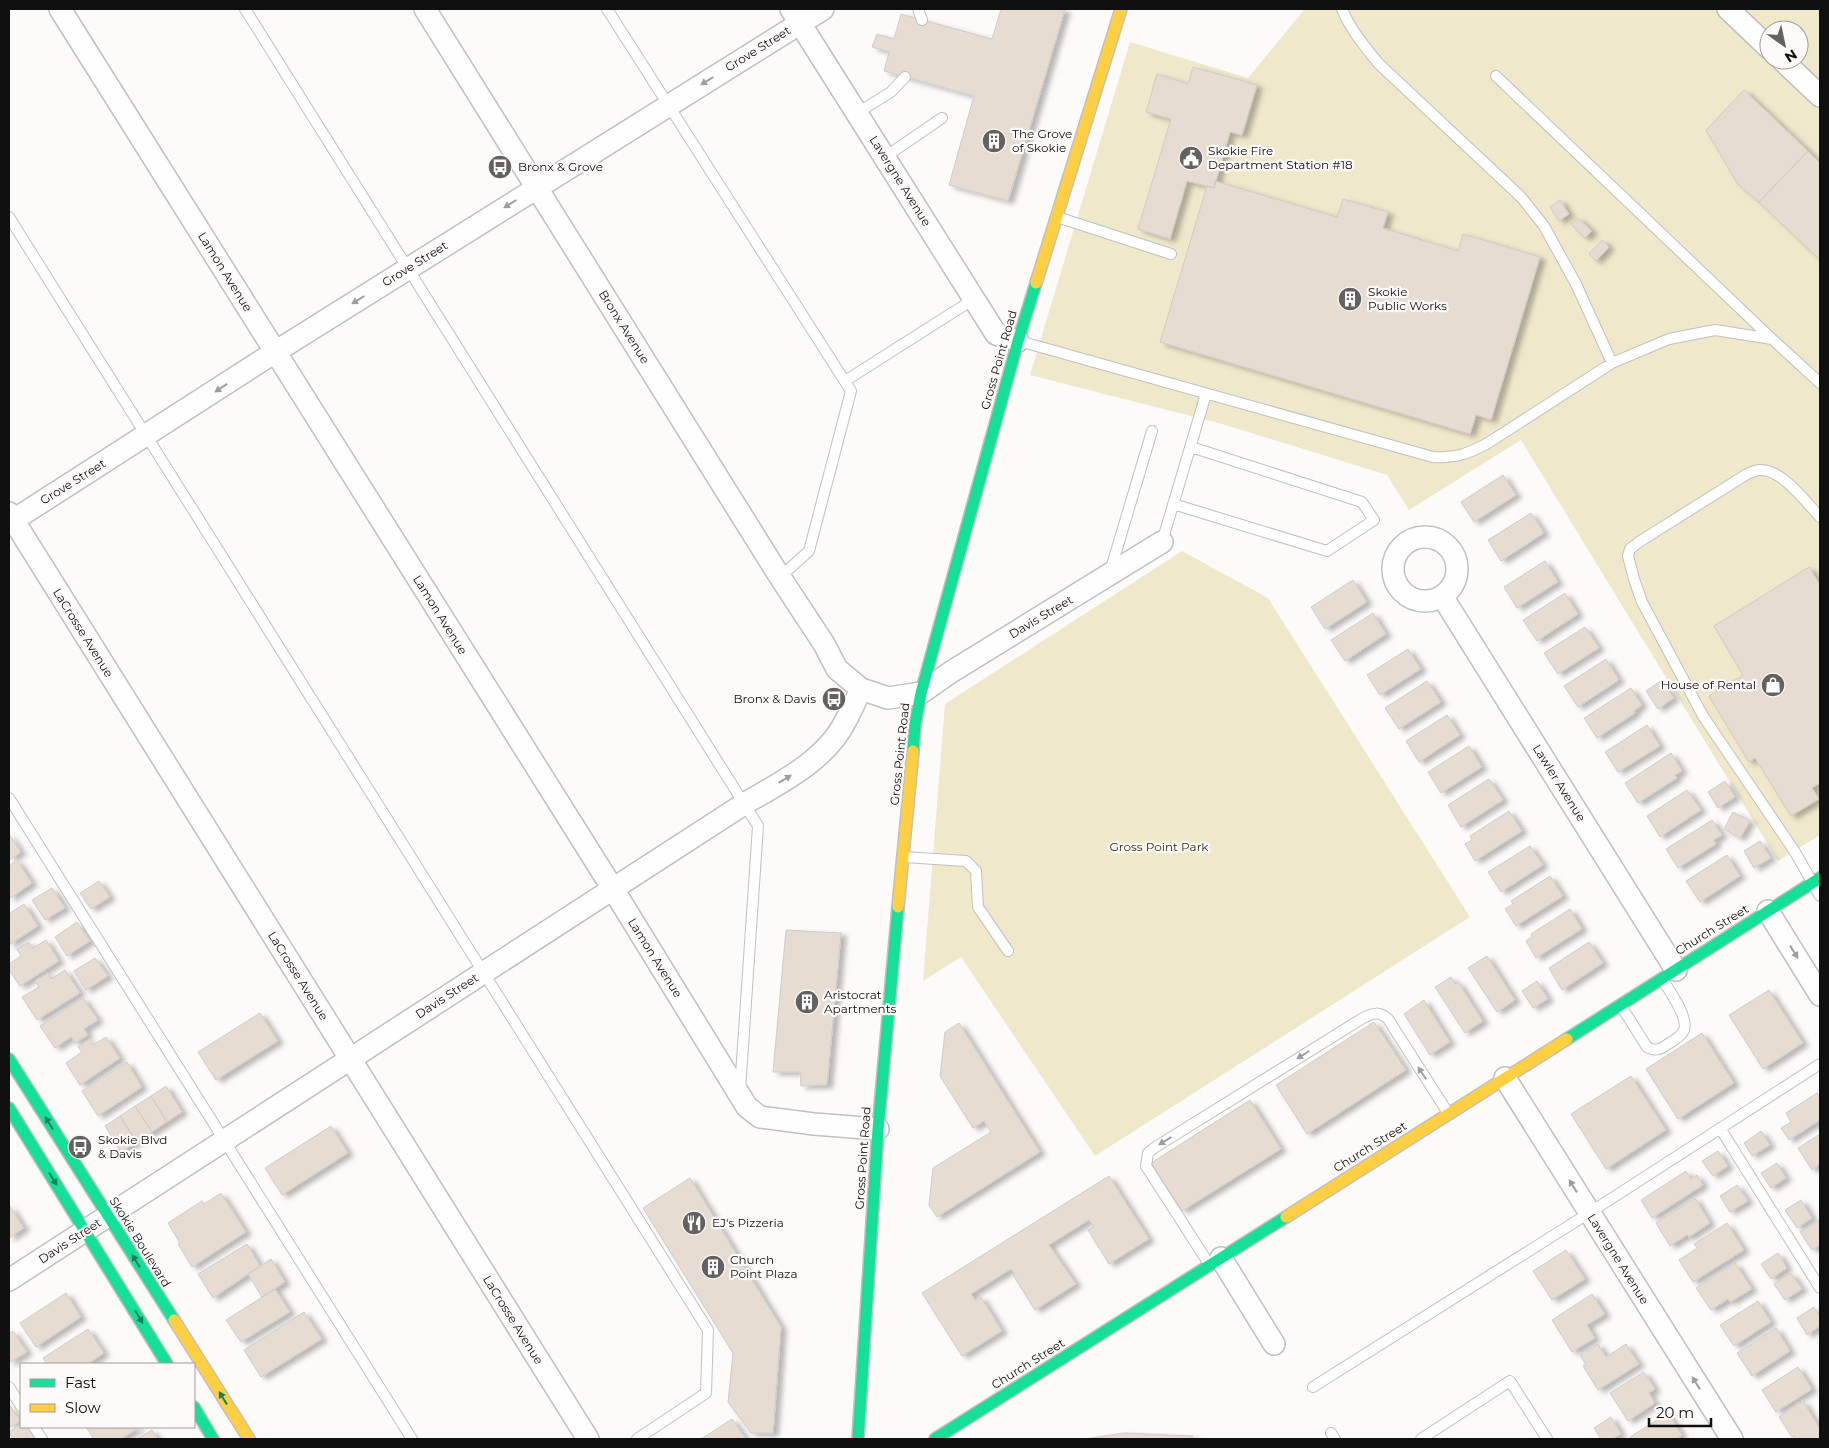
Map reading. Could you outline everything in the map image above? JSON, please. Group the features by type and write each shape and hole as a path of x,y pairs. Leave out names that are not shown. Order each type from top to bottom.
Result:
{"main road":[{"name":"Gross Point Road","path":"858,1439 878,1129 914,725 921,693 1018,341 1120,9"},
{"name":"Church Street","path":"935,1439 1816,881"},
{"name":"Skokie Boulevard","path":"9,1059 249,1439"},
{"path":"9,1108 166,1363"},
{"path":"195,1409 213,1439"}],"street":[{"name":"Lamon Avenue","path":"60,9 613,889 747,1107 760,1117 814,1124 878,1129"},
{"name":"Bronx Avenue","path":"425,9 780,577 824,644 837,670 861,689 888,698 921,693"},
{"name":"Grove Street","path":"10,519 146,436 275,352 668,106 795,16 823,9"},
{"path":"1728,9 1759,38"},
{"name":"Lavergne Avenue","path":"795,16 996,334 1018,341"},
{"path":"1793,70 1820,96"},
{"name":"LaCrosse Avenue","path":"10,519 588,1439"},
{"name":"Davis Street","path":"921,693 951,672 1162,542"},
{"name":"Lawler Avenue","path":"1442,596 1669,974"},
{"name":"Bronx Avenue","path":"824,644 867,676 921,693"},
{"name":"Davis Street","path":"9,1280 744,804 806,767 829,744 846,722 861,689"},
{"path":"1768,911 1820,995"},
{"name":"Lavergne Avenue","path":"1505,1078 1732,1439"},
{"path":"1215,1262 1274,1344"}],"lane":[{"path":"245,9 758,826 740,1095"},
{"path":"607,9 851,391 809,552 780,577"},
{"path":"918,9 922,20"},
{"path":"1342,9 1345,17 1364,46 1379,64 1521,197 1544,226 1576,284 1612,363"},
{"path":"1496,76 1820,383"},
{"path":"857,113 891,92 905,77"},
{"path":"885,157 942,118"},
{"path":"9,217 708,1330 706,1393 637,1439"},
{"path":"1056,217 1171,254"},
{"path":"845,381 974,299"},
{"path":"1018,341 1433,457 1451,457 1469,453 1488,444 1612,363 1668,339 1715,330 1772,339"},
{"path":"1162,542 1206,394"},
{"path":"1109,576 1152,431"},
{"path":"1173,504 1327,552 1374,520 1362,502 1190,447"},
{"path":"1820,518 1781,477 1769,471 1758,470 1748,474 1639,542 1630,549 1628,556 1642,602 1703,716 1816,881 1820,896"},
{"path":"9,798 412,1439"},
{"path":"903,857 966,861 976,871 978,907 1008,951"},
{"path":"1620,1005 1647,1047 1657,1050 1670,1043 1684,1031 1685,1025 1669,974"},
{"path":"1215,1262 1146,1166 1148,1153 1154,1148 1363,1018 1378,1013 1383,1014 1388,1019 1448,1114"},
{"path":"1313,1387 1589,1213 1820,1064"},
{"path":"1720,1128 1820,1288"},
{"path":"1421,1439 1510,1381 1547,1439"},
{"path":"9,1387 20,1404"},
{"path":"35,1428 42,1439"}],"green space":[{"path":"1305,9 1820,9 1820,835 1778,861 1521,440 1409,510 1387,475 1222,424 1030,375 1130,42 1248,78"},
{"name":"Gross Point Park","path":"1182,551 1268,598 1470,917 1095,1156 961,957 923,981 945,704"}],"building":[{"name":"The Grove of Skokie","path":"1001,9 1065,9 1008,201 949,185 974,96 884,71 889,52 872,47 877,34 894,39 901,14 992,39"},
{"name":"Skokie Fire Department Station #18","path":"1193,67 1257,85 1242,135 1230,132 1214,188 1187,181 1170,239 1138,229 1171,119 1146,112 1157,74 1188,84"},
{"path":"1744,90 1808,151 1759,202 1737,183 1706,130"},
{"path":"1808,151 1820,163 1820,260 1759,202"},
{"name":"Skokie Public Works","path":"1215,181 1337,217 1343,199 1388,212 1383,228 1458,251 1463,234 1540,257 1491,420 1476,415 1470,434 1160,342 1207,186 1214,188"},
{"path":"1560,200 1569,214 1559,221 1550,207"},
{"path":"1578,218 1592,231 1585,238 1571,224"},
{"path":"1602,240 1609,247 1596,261 1589,254"},
{"path":"1503,475 1516,495 1474,522 1461,502"},
{"path":"1531,513 1544,533 1501,561 1488,540"},
{"path":"1545,561 1558,582 1517,608 1504,587"},
{"name":"House of Rental","path":"1809,567 1820,585 1820,783 1812,788 1819,799 1791,816 1755,758 1749,762 1709,696 1743,675 1714,626"},
{"path":"1353,580 1367,602 1325,629 1311,607"},
{"path":"1565,593 1578,614 1537,641 1523,620"},
{"path":"1373,613 1386,634 1345,661 1331,640"},
{"path":"1585,627 1599,648 1558,674 1544,653"},
{"path":"1408,649 1421,669 1380,695 1367,675"},
{"path":"1606,659 1619,680 1578,707 1564,686"},
{"path":"1662,680 1674,698 1658,709 1646,691"},
{"path":"1427,681 1441,702 1399,729 1385,708"},
{"path":"1631,688 1642,705 1634,711 1635,713 1597,738 1584,718"},
{"path":"1447,715 1460,735 1419,762 1406,741"},
{"path":"1647,725 1660,746 1618,772 1605,752"},
{"path":"1469,746 1482,767 1441,793 1428,772"},
{"path":"1671,753 1682,771 1675,775 1677,778 1638,803 1625,783"},
{"path":"1489,779 1503,800 1461,827 1448,805"},
{"path":"1725,781 1735,797 1718,808 1708,792"},
{"path":"1687,790 1701,810 1660,837 1647,816"},
{"path":"1509,811 1522,831 1475,861 1465,844 1472,840 1470,836"},
{"path":"1733,812 1750,821 1740,838 1724,829"},
{"path":"1712,820 1722,835 1714,840 1716,844 1678,868 1666,849"},
{"path":"9,834 21,852 9,860"},
{"path":"1760,841 1771,858 1754,868 1744,851"},
{"path":"1530,846 1543,865 1501,892 1488,872"},
{"path":"1727,855 1740,876 1700,902 1686,881"},
{"path":"17,860 32,883 9,899 9,866"},
{"path":"1550,876 1563,896 1516,926 1505,909 1513,904 1511,901"},
{"path":"99,881 110,897 91,909 80,893"},
{"path":"52,888 65,908 45,920 32,900"},
{"path":"24,904 38,926 9,945 9,911 10,913"},
{"path":"1570,909 1582,929 1536,958 1526,941 1532,937 1531,934"},
{"path":"77,922 90,941 67,956 55,937"},
{"name":"Aristocrat Apartments","path":"786,930 841,933 827,1085 801,1086 800,1072 773,1072"},
{"path":"46,940 59,961 20,986 9,970 9,964 21,956 17,949 28,942 33,948"},
{"path":"1589,942 1603,963 1562,990 1549,968"},
{"path":"1487,956 1515,1000 1497,1012 1468,968"},
{"path":"95,958 108,976 86,990 74,971"},
{"path":"65,970 80,993 37,1020 22,997 39,987 35,981 48,973 51,979"},
{"path":"1451,977 1455,984 1458,982 1483,1021 1465,1033 1435,987"},
{"path":"1537,981 1548,999 1533,1008 1522,991"},
{"path":"1769,990 1803,1043 1763,1069 1729,1015"},
{"path":"83,998 98,1020 84,1029 88,1035 75,1043 71,1037 55,1048 40,1026"},
{"path":"1424,1000 1450,1042 1430,1055 1404,1014"},
{"path":"260,1013 278,1041 216,1080 198,1052"},
{"path":"1374,1022 1406,1070 1307,1134 1276,1085"},
{"path":"959,1023 1040,1152 937,1217 929,1205 933,1168 991,1132 984,1121 973,1128 940,1076 945,1032"},
{"path":"1702,1033 1734,1083 1678,1119 1646,1069"},
{"path":"106,1037 120,1058 80,1085 66,1063 82,1052 78,1047 90,1039 93,1045"},
{"path":"127,1062 142,1087 98,1116 82,1091"},
{"path":"1631,1076 1666,1130 1606,1169 1571,1114"},
{"path":"166,1086 182,1112 167,1122 151,1096"},
{"path":"1817,1093 1820,1097 1820,1120 1789,1140 1781,1128 1791,1122 1786,1113"},
{"path":"151,1096 167,1122 152,1132 135,1106"},
{"path":"1250,1100 1281,1149 1182,1211 1151,1163"},
{"path":"135,1106 152,1132 136,1142 120,1116"},
{"path":"120,1116 136,1142 121,1152 105,1126"},
{"path":"331,1126 348,1153 282,1195 265,1168"},
{"path":"1761,1131 1770,1145 1752,1156 1744,1143"},
{"path":"1820,1134 1820,1164 1812,1170 1798,1148"},
{"path":"1718,1151 1728,1166 1713,1176 1702,1161"},
{"path":"1777,1163 1786,1178 1771,1188 1761,1173"},
{"path":"1686,1171 1691,1179 1697,1175 1703,1185 1652,1218 1641,1200"},
{"path":"1109,1176 1149,1239 1109,1264 1088,1230 1094,1227 1089,1220 1049,1245 1076,1284 1035,1310 1011,1269 971,1294 975,1300 981,1297 1002,1331 962,1356 922,1293"},
{"name":"Church Point Plaza","path":"690,1178 781,1327 773,1433 751,1433 728,1402 733,1353 643,1208"},
{"path":"1737,1185 1748,1201 1730,1212 1720,1196"},
{"path":"221,1193 246,1232 192,1267 168,1223 202,1201 204,1204"},
{"path":"1695,1198 1710,1223 1689,1237 1687,1235 1670,1246 1656,1223"},
{"path":"1801,1200 1812,1218 1797,1228 1785,1210"},
{"path":"9,1207 24,1228 9,1238"},
{"path":"1820,1220 1820,1245 1812,1250 1800,1232"},
{"path":"1727,1223 1744,1250 1693,1282 1679,1260 1697,1248 1694,1244"},
{"path":"247,1244 260,1266 213,1298 198,1274"},
{"path":"1566,1250 1585,1279 1552,1300 1533,1271"},
{"path":"1778,1253 1787,1268 1771,1279 1761,1264"},
{"path":"271,1259 285,1282 262,1297 248,1274"},
{"path":"1735,1263 1752,1289 1730,1302 1728,1299 1711,1310 1696,1288"},
{"path":"1791,1273 1802,1289 1785,1300 1774,1284"},
{"path":"275,1289 290,1312 241,1342 226,1320"},
{"path":"66,1293 81,1317 36,1347 20,1323"},
{"path":"1592,1294 1605,1314 1587,1325 1595,1338 1572,1352 1552,1320"},
{"path":"1758,1301 1771,1322 1734,1346 1720,1325"},
{"path":"1814,1307 1820,1317 1820,1326 1807,1335 1797,1318"},
{"path":"304,1312 322,1339 261,1377 244,1350"},
{"path":"1776,1328 1790,1351 1752,1376 1737,1353"},
{"path":"88,1329 104,1353 89,1363 46,1363 43,1358"},
{"path":"13,1331 27,1352 9,1363 9,1334"},
{"path":"1598,1344 1606,1357 1626,1344 1639,1364 1598,1390 1583,1366 1586,1365 1580,1355"},
{"path":"1798,1367 1812,1389 1776,1412 1762,1390"},
{"path":"1644,1372 1655,1389 1649,1393 1655,1403 1628,1421 1610,1393"},
{"path":"1803,1401 1820,1429 1820,1439 1795,1439 1779,1417"},
{"path":"9,1404 20,1421 9,1428"},
{"path":"1668,1413 1682,1435 1676,1439 1631,1439 1630,1437"},
{"path":"1611,1417 1621,1434 1612,1439 1601,1439 1594,1428"},
{"path":"732,1419 746,1439 701,1439"},
{"path":"20,1425 20,1428 29,1428 36,1439 13,1439 9,1432"},
{"path":"87,1428 138,1428 121,1439 94,1439"},
{"path":"152,1430 158,1439 137,1439"},
{"path":"1124,1433 1193,1436 1191,1439 1085,1439"}],"traffic: fast":[{"path":"913,751 915,725 921,693 1018,341 1036,283"},
{"path":"1567,1039 1820,878"},
{"path":"858,1439 878,1129 898,907"},
{"path":"9,1059 174,1320"},
{"path":"9,1108 166,1363"},
{"path":"935,1439 1286,1217"},
{"path":"195,1409 213,1439"}],"traffic: slow":[{"path":"1036,283 1121,9"},
{"path":"898,907 913,751"},
{"path":"1286,1217 1567,1039"},
{"path":"174,1320 249,1439"}],"place":[{"name":"The Grove of Skokie","path":"994,141"},
{"name":"Skokie Fire Department Station #18","path":"1191,158"},
{"name":"Bronx & Grove","path":"500,167"},
{"name":"Skokie Public Works","path":"1350,299"},
{"name":"House of Rental","path":"1773,685"},
{"name":"Bronx & Davis","path":"834,699"},
{"name":"Aristocrat Apartments","path":"807,1002"},
{"name":"Skokie Blvd & Davis","path":"80,1147"},
{"name":"EJ's Pizzeria","path":"694,1223"},
{"name":"Church Point Plaza","path":"713,1267"}]}
